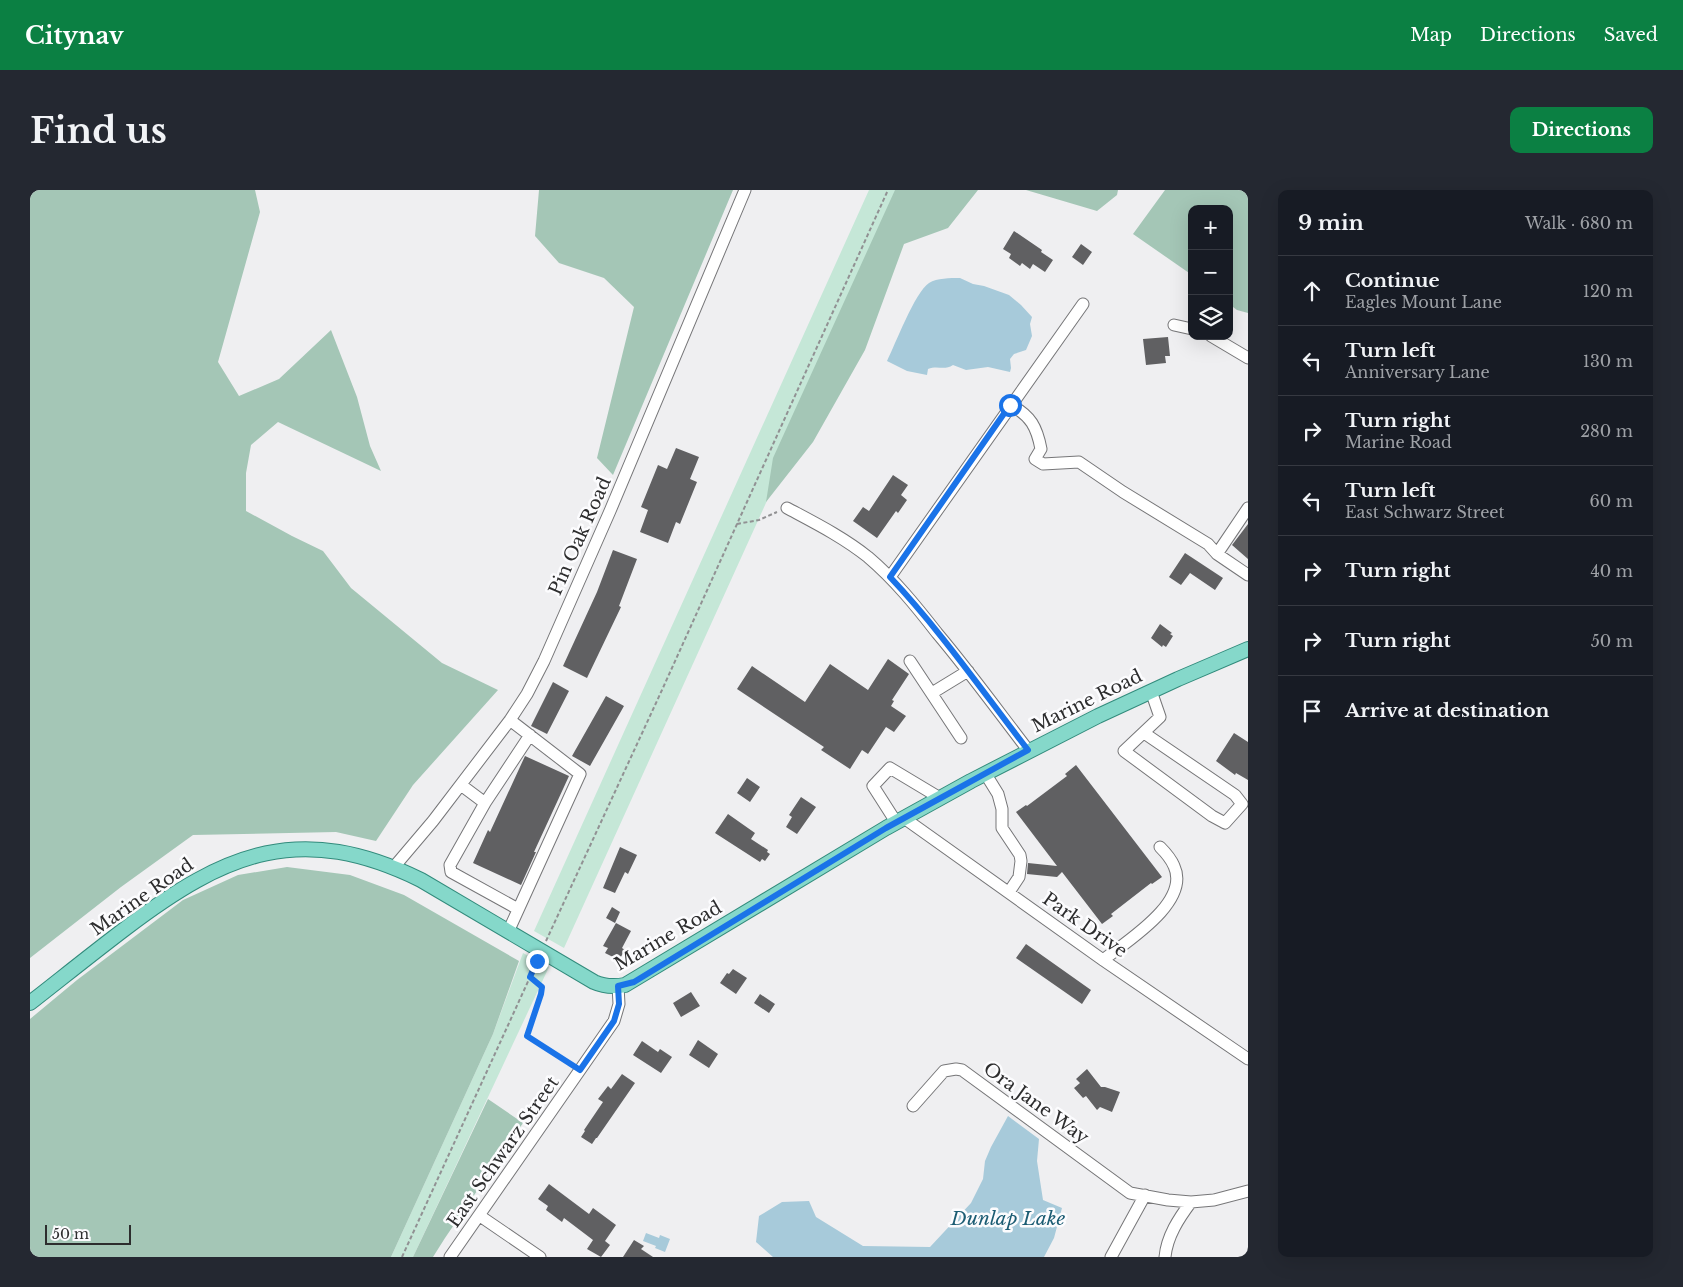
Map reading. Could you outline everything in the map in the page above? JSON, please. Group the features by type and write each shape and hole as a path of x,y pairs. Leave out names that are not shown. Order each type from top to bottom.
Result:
{"main road":[{"name":"Marine Road","path":"30,1003 170,895 199,878 244,858 285,850 318,849 363,856 394,867 421,880 594,982 603,986 618,986 634,982 900,820 985,773 1150,691 1248,649"}],"street":[{"name":"Pin Oak Road","path":"394,867 461,785 510,720 527,694 548,653 610,511 745,190"},
{"path":"890,577 1083,304"},
{"path":"1174,325 1188,328"},
{"path":"1218,340 1248,358"},
{"path":"1010,405 1022,411 1032,423 1038,435 1041,450 1035,459 1043,464 1079,462 1123,492 1208,544 1217,554 1248,575"},
{"path":"787,508 845,540 890,577 968,671 1028,750"},
{"path":"1217,554 1248,508"},
{"path":"910,661 961,738"},
{"path":"932,693 968,671"},
{"path":"1144,733 1234,795 1242,804 1225,823 1212,816 1124,751 1160,718 1150,691"},
{"path":"508,932 580,774 510,720"},
{"path":"518,910 451,872 450,865 485,803 530,735"},
{"path":"900,820 873,786 890,768 940,798"},
{"path":"985,773 998,794 1002,810 1002,828 1020,855 1019,877 1009,892"},
{"path":"461,785 485,803"},
{"name":"Park Drive","path":"900,820 1009,892 1103,960 1248,1059"},
{"path":"1103,960 1148,925 1166,908 1172,898 1176,883 1175,866 1160,847"},
{"name":"East Schwarz Street","path":"450,1257 614,1021 619,1004 618,986"},
{"name":"Ora Jane Way","path":"913,1106 944,1071 962,1070 1130,1193 1191,1202 1214,1200 1248,1191"},
{"path":"1111,1257 1145,1195"},
{"path":"1165,1257 1172,1232 1191,1202"},
{"path":"480,1216 540,1257"}],"path":[{"path":"544,944 650,717 888,190"},
{"path":"737,524 748,524 787,508"},
{"path":"402,1257 537,961"},
{"path":"530,977 542,987 527,1036 580,1070"}],"green space":[{"path":"30,190 255,190 260,212 218,362 239,396 279,379 331,330 357,397 370,446 381,471 278,422 251,445 246,473 246,511 323,551 351,588 442,663 498,690 413,785 376,841 336,832 193,835 121,887 30,958"},
{"path":"539,190 733,190 613,475 597,458 634,307 604,278 559,263 535,236"},
{"path":"869,190 908,190 564,948 534,931"},
{"path":"895,190 978,190 948,228 904,244 865,350 813,442 766,502 773,458"},
{"path":"1026,190 1118,190 1117,195 1097,211"},
{"path":"1165,190 1248,190 1248,313 1233,307 1233,205 1188,205 1188,272 1133,234"},
{"path":"287,867 350,875 404,895 519,961 493,1034 391,1257 30,1257 30,1019 77,980 183,900 238,875"},
{"path":"523,953 549,967 413,1257 391,1257 493,1034"},
{"path":"488,1099 523,1123 433,1257 413,1257"}],"water":[{"path":"960,278 1009,295 1032,317 1030,324 1032,336 1026,350 1014,354 1010,359 1010,372 988,367 966,370 953,365 947,368 928,369 927,375 907,371 887,361 912,307 924,288 936,280"},
{"name":"Dunlap Lake","path":"1008,1116 1039,1139 1037,1161 1043,1200 1062,1208 1054,1238 1044,1257 773,1257 756,1242 759,1216 782,1202 809,1201 816,1217 863,1246 930,1247 971,1203 983,1179 985,1161"},
{"path":"646,1233 659,1238 660,1235 670,1239 665,1252 643,1241"}],"building":[{"path":"1014,231 1053,260 1045,272 1033,264 1030,269 1022,263 1020,266 1009,258 1011,254 1003,249"},
{"path":"1081,244 1092,252 1083,265 1072,257"},
{"path":"1168,337 1170,356 1165,356 1166,363 1146,365 1143,339"},
{"path":"676,448 699,457 690,479 697,482 680,524 676,522 668,543 640,532 648,510 641,507 658,465 667,469"},
{"path":"893,475 908,485 901,495 907,500 898,513 896,511 877,538 853,521 863,507 869,511"},
{"path":"1248,524 1248,559 1232,545"},
{"path":"613,550 637,559 619,606 621,607 587,678 563,666 597,592"},
{"path":"1185,553 1223,578 1215,590 1190,573 1181,585 1169,577"},
{"path":"1160,624 1172,633 1170,634 1173,636 1166,647 1163,645 1162,647 1151,638"},
{"path":"888,659 909,674 892,700 894,701 891,706 906,716 894,732 886,727 868,754 862,750 850,769 821,750 824,747 737,689 752,666 805,702 830,664 868,690"},
{"path":"553,682 569,691 547,734 531,726"},
{"path":"606,696 624,706 590,766 572,756"},
{"path":"1234,733 1248,742 1248,780 1236,773 1235,775 1216,761"},
{"path":"525,756 569,776 521,885 473,863 488,830 490,832"},
{"path":"1076,765 1162,877 1151,883 1111,914 1113,916 1102,924 1062,872 1057,877 1027,874 1028,863 1057,866 1016,812 1067,776 1065,774"},
{"path":"747,778 760,787 750,802 737,793"},
{"path":"801,797 816,807 797,834 786,827 792,817 789,815"},
{"path":"728,814 755,833 751,839 768,850 767,852 770,854 765,861 762,859 760,862 715,833"},
{"path":"620,847 637,855 628,874 625,872 615,893 603,888"},
{"path":"612,907 620,912 615,923 606,918"},
{"path":"616,923 631,931 622,948 625,950 619,960 605,953 608,948 603,946"},
{"path":"1026,944 1091,990 1082,1004 1016,958"},
{"path":"733,969 747,978 736,994 720,983 727,973 729,974"},
{"path":"691,992 700,1006 681,1017 673,1003"},
{"path":"760,994 775,1004 769,1013 754,1003"},
{"path":"698,1040 718,1054 709,1068 689,1055"},
{"path":"642,1041 658,1052 660,1049 672,1057 661,1073 633,1055"},
{"path":"1087,1069 1101,1087 1120,1092 1112,1112 1100,1107 1097,1110 1086,1096 1083,1098 1074,1088 1080,1083 1076,1079"},
{"path":"622,1074 635,1083 592,1144 581,1137 584,1130 603,1102 598,1099 608,1086 611,1089"},
{"path":"549,1184 589,1214 593,1208 616,1225 605,1241 610,1245 601,1257 587,1249 593,1240 564,1218 562,1222 546,1210 548,1206 538,1199"},
{"path":"634,1240 644,1246 641,1249 653,1257 623,1257"}],"route":[{"path":"537,961 530,977 542,987 527,1036 580,1070 614,1021 619,1004 618,986 634,982 886,828 1028,750 958,658 890,577 1010,405"}]}
